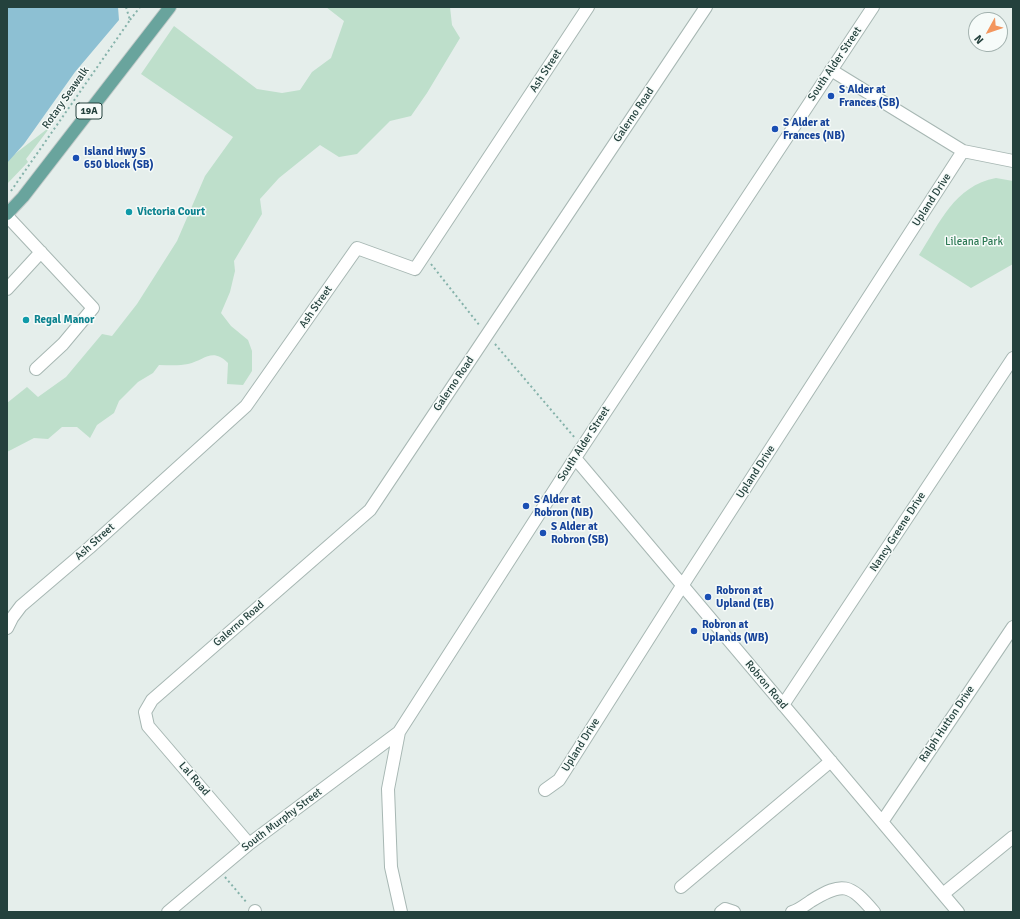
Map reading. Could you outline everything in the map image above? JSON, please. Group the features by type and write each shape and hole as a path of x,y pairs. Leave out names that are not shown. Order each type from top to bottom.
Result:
{"main road":[{"name":"19A","path":"7,215 28,191 170,7"}],"street":[{"name":"Ash Street","path":"7,628 21,606 89,548 246,406 357,248 415,269 588,7"},
{"name":"Galerno Road","path":"145,712 152,700 370,510 706,7"},
{"name":"South Alder Street","path":"401,912 391,867 388,789 399,732 574,458 872,7"},
{"path":"831,70 963,151 1013,161"},
{"name":"Upland Drive","path":"545,790 558,780 963,151"},
{"path":"7,215 93,308 63,344 36,369"},
{"path":"7,289 41,252"},
{"name":"Nancy Greene Drive","path":"783,705 1013,358"},
{"name":"Robron Road","path":"574,458 882,822 945,903 958,912"},
{"name":"Ralph Hutton Drive","path":"882,822 1013,626"},
{"name":"Lal Road","path":"145,712 148,726 249,844"},
{"name":"South Murphy Street","path":"168,912 249,844 399,732"},
{"path":"681,887 831,761"},
{"path":"945,903 1013,837"},
{"path":"792,912 829,890 844,887 858,894 874,912"},
{"path":"721,912 725,909 734,912"}],"path":[{"path":"126,7 130,20"},
{"name":"Rotary Seawalk","path":"7,197 140,7"},
{"path":"424,255 487,334 582,446"},
{"path":"219,870 255,911"}],"green space":[{"path":"326,7 450,7 452,25 460,38 427,93 411,116 390,121 357,154 339,157 320,145 279,178 260,199 262,214 234,261 235,271 230,292 221,313 231,326 248,340 252,351 252,371 243,385 227,384 228,363 222,358 213,355 185,365 159,365 153,373 138,382 119,401 114,413 97,425 90,438 77,427 62,427 48,439 34,438 7,452 7,403 27,387 38,397 66,377 102,334 112,336 137,304 177,241 205,176 233,137 141,74 174,26 257,89 282,93 300,90 312,72 331,58 344,21"},
{"path":"51,126 26,159 28,162 7,184 7,160"},
{"name":"Lileana Park","path":"996,178 1013,181 1013,264 971,288 919,255 942,219 959,197 981,182"}],"water":[{"path":"7,7 118,7 119,20 75,72 24,144 7,163"}],"place":[{"name":"S Alder at Frances (SB)","path":"831,96"},
{"name":"S Alder at Frances (NB)","path":"775,129"},
{"name":"Island Hwy S 650 block (SB)","path":"76,158"},
{"name":"Victoria Court","path":"129,212"},
{"name":"Regal Manor","path":"26,320"},
{"name":"S Alder at Robron (NB)","path":"526,506"},
{"name":"S Alder at Robron (SB)","path":"543,533"},
{"name":"Robron at Upland (EB)","path":"708,597"},
{"name":"Robron at Uplands (WB)","path":"694,631"}]}
